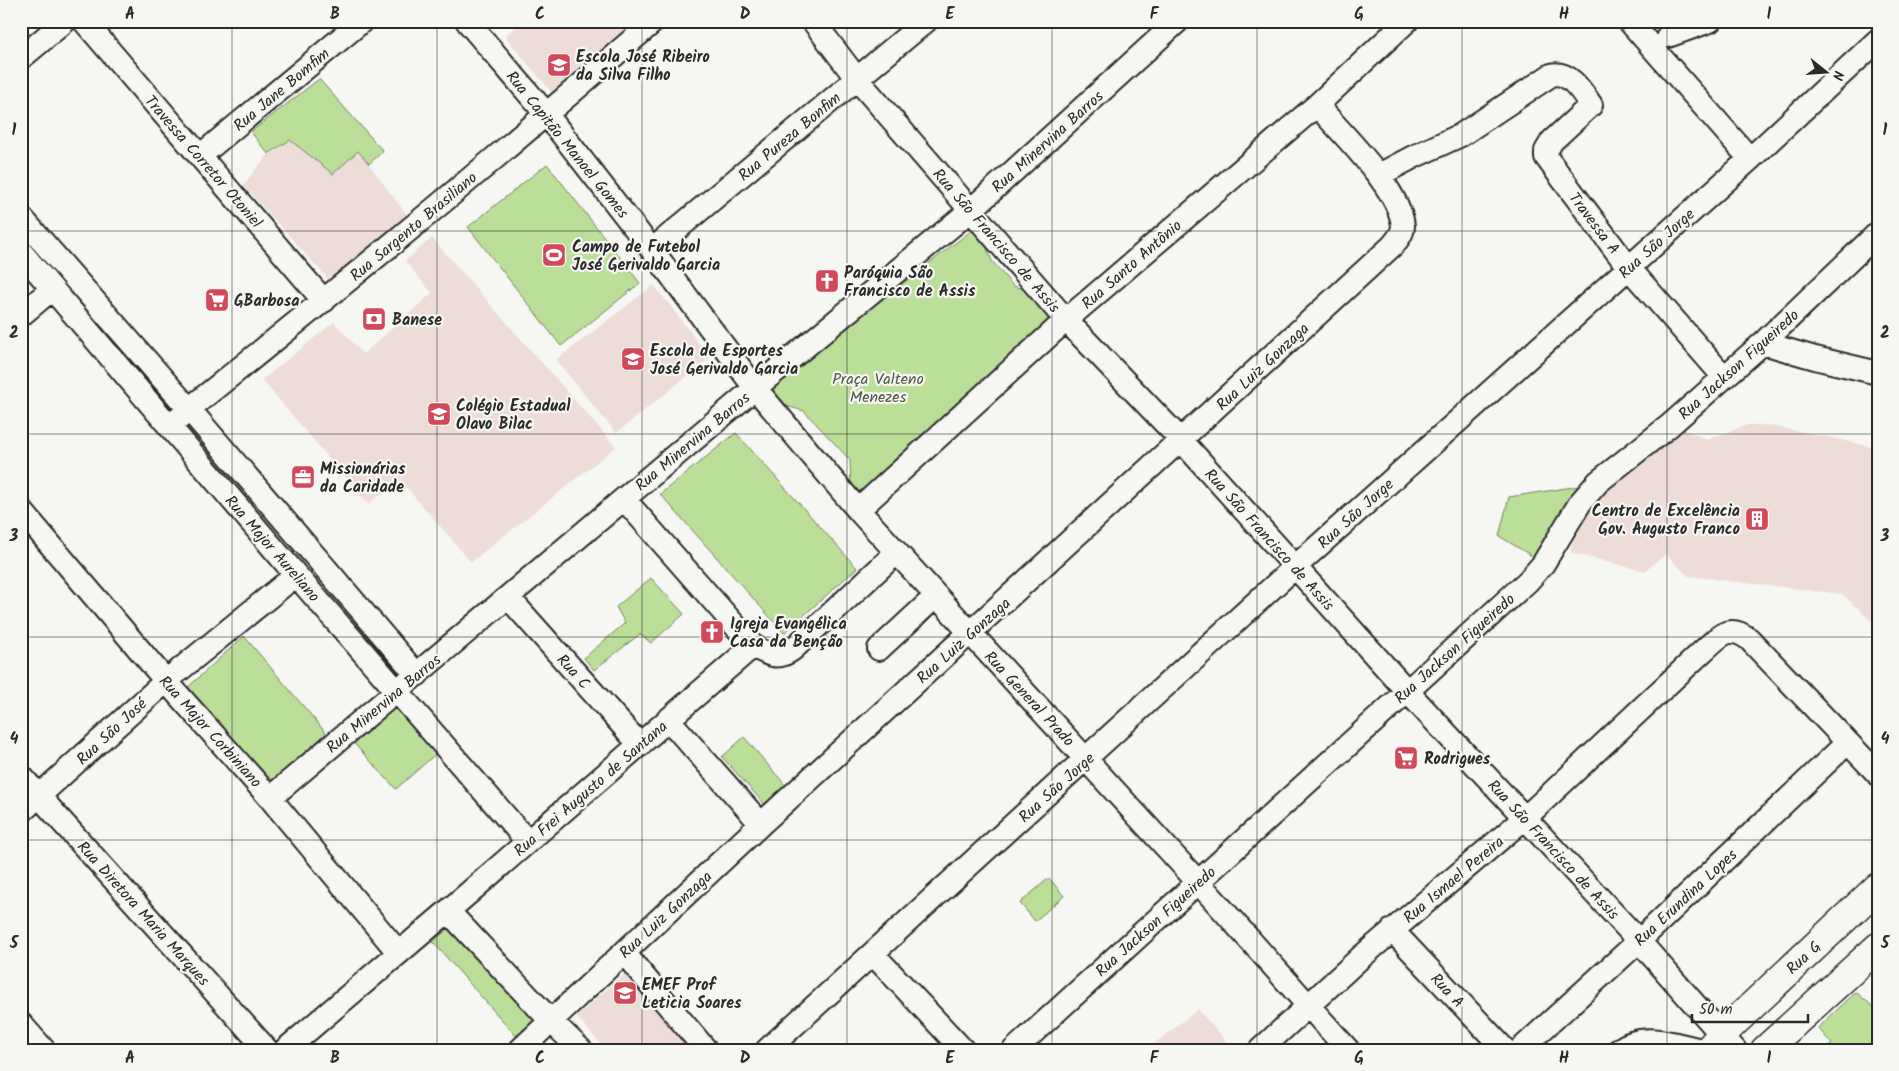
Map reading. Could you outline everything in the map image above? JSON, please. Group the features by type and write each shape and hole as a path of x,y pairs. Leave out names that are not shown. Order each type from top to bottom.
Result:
{"main road":[{"name":"Rua G","path":"1718,1046 1878,887"},
{"path":"1765,1050 1878,947"}],"street":[{"path":"21,58 65,21"},
{"name":"Travessa Corretor Otoniel","path":"84,21 324,301"},
{"name":"Rua Jane Bomfim","path":"200,156 362,21"},
{"name":"Rua Capitão Manoel Gomes","path":"468,21 547,115 652,250 755,388"},
{"name":"Rua Sargento Brasiliano","path":"170,427 189,409 324,301 547,115 654,21"},
{"name":"Rua São Francisco de Assis","path":"813,21 857,78 1066,320 1181,440 1407,690 1639,941 1718,1046"},
{"name":"Rua Pureza Bonfim","path":"652,250 926,21"},
{"name":"Rua Minervina Barros","path":"270,798 755,388 972,210 1178,21"},
{"name":"Rua Santo Antônio","path":"858,510 1066,320 1316,105 1407,21"},
{"path":"1629,21 1667,36 1750,159"},
{"path":"1667,36 1710,21"},
{"name":"Rua São Jorge","path":"767,1050 1296,566 1750,159 1878,40"},
{"name":"Travessa A","path":"1379,175 1461,135 1551,75 1564,76 1572,81 1591,105 1552,140 1546,151 1546,157 1629,268 1724,377"},
{"path":"1316,105 1379,175"},
{"name":"Rua Luiz Gonzaga","path":"520,1050 761,824 1392,246 1403,228 1396,205 1379,175"},
{"name":"Rua Major Aureliano","path":"21,217 189,409 417,675"},
{"name":"Rua Jackson Figueiredo","path":"1014,1050 1407,690 1528,582 1543,564 1580,503 1598,482 1669,426 1763,343 1878,233"},
{"name":"Rua Major Aureliano","path":"21,252 296,575 527,841"},
{"path":"21,315 52,289"},
{"path":"1763,343 1878,373"},
{"name":"Rua General Prado","path":"755,388 896,553 1309,1004 1348,1050"},
{"path":"624,499 753,646 768,655 780,656 787,654 896,553"},
{"name":"Rua Major Corbiniano","path":"21,510 166,681 270,798 398,952"},
{"name":"Rua São José","path":"21,812 166,681 296,575"},
{"path":"879,649 936,596"},
{"name":"Rua C","path":"508,597 640,745"},
{"name":"Rua Ismael Pereira","path":"1260,1050 1392,930 1526,817 1710,645 1727,632 1736,631 1749,640 1847,743"},
{"name":"Rua Frei Augusto de Santana","path":"285,1050 753,646"},
{"path":"669,720 761,824"},
{"path":"1847,743 1878,774"},
{"name":"Rua Erundina Lopes","path":"1520,1050 1639,941 1847,743"},
{"name":"Rua Diretora Maria Marques","path":"21,776 267,1050"},
{"path":"448,911 551,1021 581,1050"},
{"name":"Rua A","path":"1392,930 1505,1050"},
{"path":"624,954 706,1050"},
{"path":"873,954 962,1050"},
{"path":"21,1024 44,1050"},
{"path":"1619,1050 1626,1045 1644,1040 1671,1047 1718,1046"}],"shaded area":[{"name":"Escola José Ribeiro da Silva Filho","path":"522,21 642,21 554,95 505,36"},
{"path":"290,140 333,174 358,150 407,215 361,258 330,281 243,185 268,155"},
{"name":"Colégio Estadual Olavo Bilac","path":"432,238 616,447 471,562 400,480 368,504 262,380 334,322 363,354 432,293 405,261"},
{"name":"Escola de Esportes José Gerivaldo Garcia","path":"654,285 710,358 616,433 556,360"},
{"path":"1747,425 1763,425 1878,448 1878,627 1842,594 1688,576 1666,554 1645,571 1571,553 1572,542 1588,510 1610,484 1685,430 1707,440"},
{"name":"EMEF Prof Leticia Soares","path":"628,971 697,1050 606,1050 576,1016"},
{"path":"1198,1009 1234,1050 1147,1050"}],"green space":[{"path":"319,79 383,151 369,164 358,151 333,174 290,140 268,154 251,132"},
{"name":"Campo de Futebol José Gerivaldo Garcia","path":"547,164 640,283 561,346 468,227"},
{"name":"Praça Valteno Menezes","path":"971,231 979,235 984,241 992,261 1013,286 1031,291 1049,314 1046,328 859,493 851,488 850,460 804,411 779,404 770,394 771,385"},
{"path":"736,433 857,568 784,633 660,494"},
{"path":"1579,486 1540,561 1499,536 1509,497"},
{"path":"651,578 684,614 651,643 640,634 594,670 584,658 625,623 616,607"},
{"path":"244,636 326,733 273,785 186,689"},
{"path":"395,703 439,751 396,789 350,739"},
{"path":"744,737 787,787 767,807 722,757"},
{"path":"1049,878 1064,896 1035,921 1020,903"},
{"path":"452,925 535,1019 516,1036 433,942"},
{"path":"1856,992 1878,1011 1878,1046 1873,1050 1825,1050 1832,1044 1818,1028"}],"place":[{"name":"Escola José Ribeiro da Silva Filho","path":"559,65"},
{"name":"Campo de Futebol José Gerivaldo Garcia","path":"554,255"},
{"name":"Paróquia São Francisco de Assis","path":"827,281"},
{"name":"GBarbosa","path":"217,300"},
{"name":"Banese","path":"374,319"},
{"name":"Escola de Esportes José Gerivaldo Garcia","path":"633,359"},
{"name":"Colégio Estadual Olavo Bilac","path":"439,414"},
{"name":"Missionárias da Caridade","path":"303,477"},
{"name":"Centro de Excelência Gov. Augusto Franco","path":"1757,519"},
{"name":"Igreja Evangélica Casa da Benção","path":"712,632"},
{"name":"Rodrigues","path":"1406,758"},
{"name":"EMEF Prof Leticia Soares","path":"625,993"}]}
